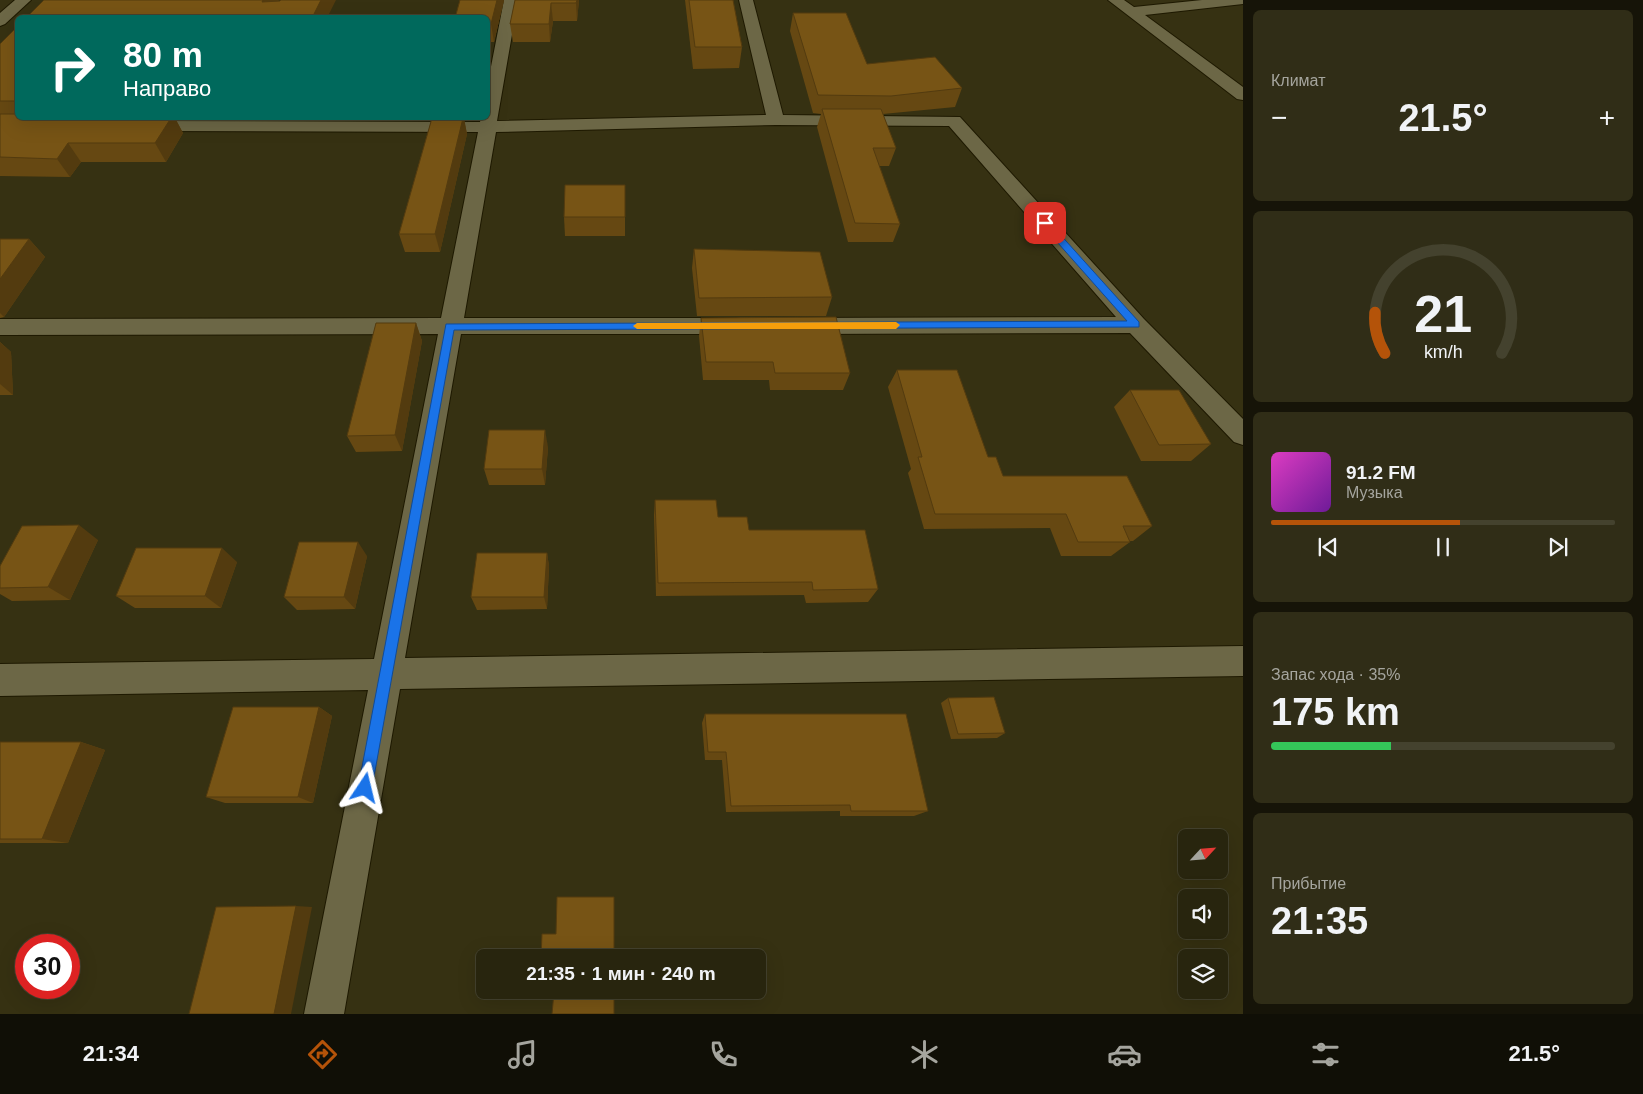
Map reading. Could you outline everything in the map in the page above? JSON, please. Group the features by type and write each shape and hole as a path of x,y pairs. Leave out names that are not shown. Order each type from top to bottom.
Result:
{"street":[{"path":"0,21 24,0"},
{"path":"324,1014 511,0"},
{"path":"746,0 776,120"},
{"path":"1115,0 1243,95"},
{"path":"1131,12 1243,0"},
{"path":"129,126 211,122 489,127 776,120 954,121 1136,325 1243,435"},
{"path":"0,327 1136,325"},
{"path":"0,680 1243,661"}],"building":[{"path":"44,0 263,0 262,2 321,0 314,15 29,15"},
{"path":"460,0 497,0 491,24 490,15 456,15"},
{"path":"515,0 577,0 576,3 551,3 549,24 510,24"},
{"path":"689,0 733,0 742,47 695,47"},
{"path":"793,13 846,13 867,64 935,57 962,88 891,96 818,95"},
{"path":"15,29 15,101 0,101 0,44"},
{"path":"822,109 881,109 896,148 873,148 900,224 855,223"},
{"path":"0,114 15,114 15,120 170,120 155,143 68,143 57,159 0,157"},
{"path":"431,120 463,120 435,234 399,234"},
{"path":"565,185 625,185 625,217 564,217"},
{"path":"0,239 29,239 0,279"},
{"path":"694,249 820,252 832,297 699,298"},
{"path":"836,317 850,373 775,373 773,362 706,362 701,318"},
{"path":"376,323 416,323 395,435 347,436"},
{"path":"897,370 957,370 988,457 996,457 1003,476 1127,476 1152,526 1123,526 1130,542 1078,542 1066,514 935,514 918,457 922,457"},
{"path":"1130,390 1179,390 1211,444 1159,445"},
{"path":"489,430 545,430 542,469 484,469"},
{"path":"655,500 716,500 718,517 747,517 749,530 865,530 878,589 813,590 812,582 658,583"},
{"path":"79,525 48,587 0,588 0,566 22,526"},
{"path":"299,542 358,542 344,597 284,597"},
{"path":"136,548 222,548 205,596 116,596"},
{"path":"477,553 547,553 544,597 471,597"},
{"path":"994,697 1005,733 958,734 948,698"},
{"path":"233,707 319,707 298,797 206,797"},
{"path":"705,714 906,714 928,811 851,811 850,805 731,806 726,752 708,752"},
{"path":"0,742 81,742 42,839 0,839"},
{"path":"557,897 614,897 614,949 541,949 542,934 556,934"},
{"path":"296,906 274,1014 189,1014 216,907"},
{"path":"553,999 614,999 614,1014 552,1014"}],"slow traffic":[{"path":"637,326 896,325"}],"route":[{"path":"365,788 450,326 1136,325 1045,223"}]}
